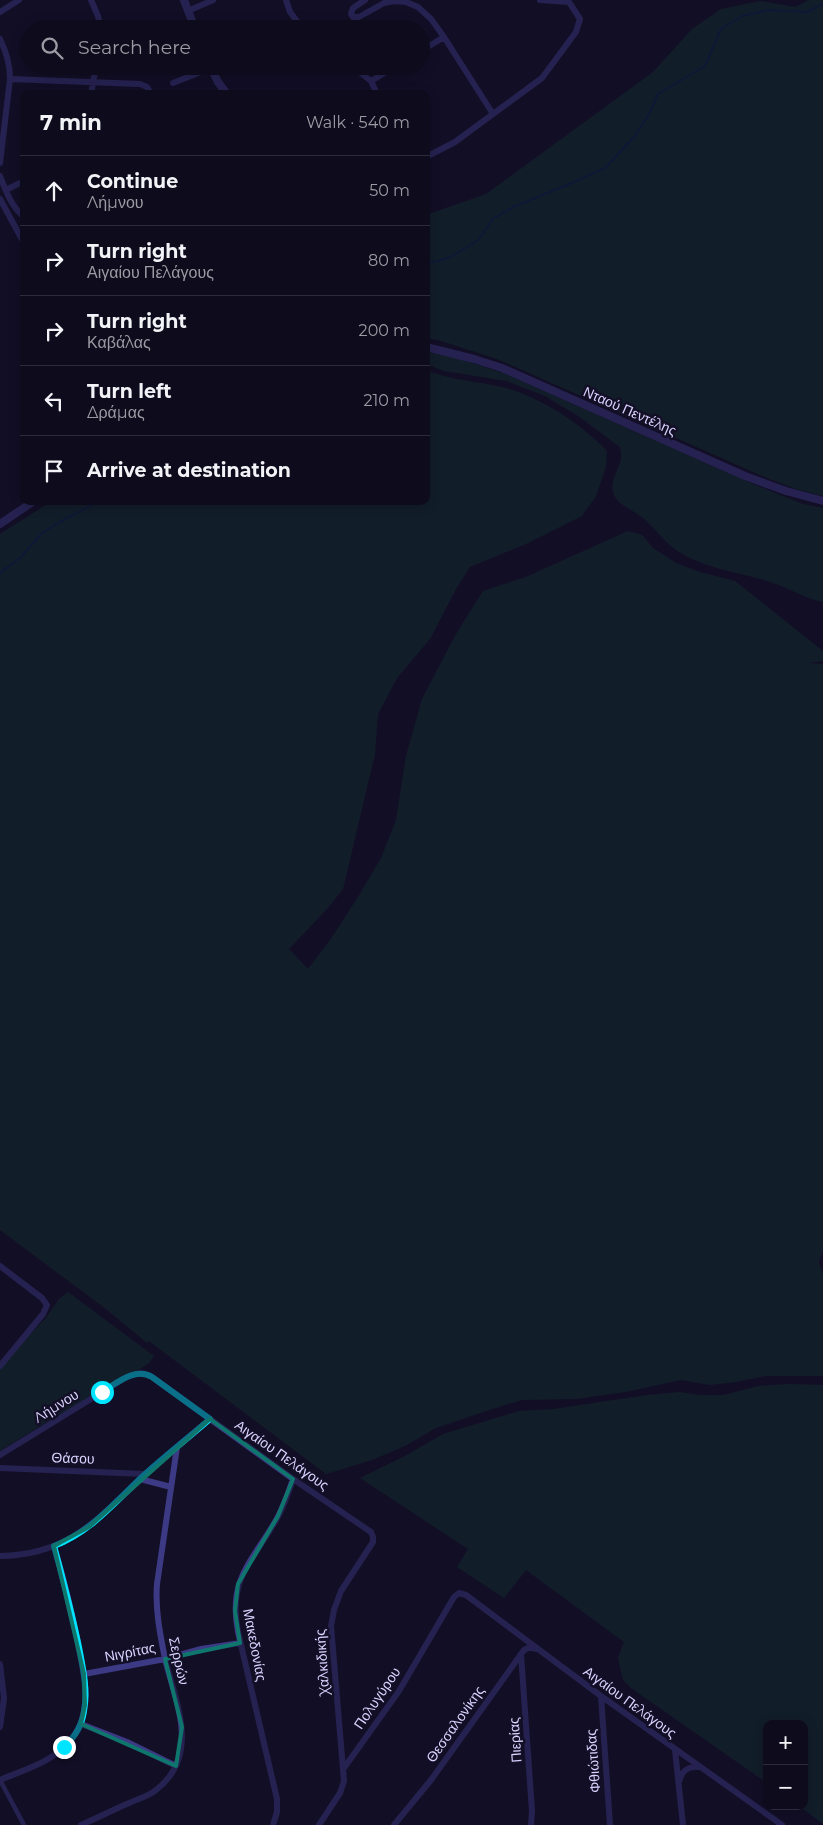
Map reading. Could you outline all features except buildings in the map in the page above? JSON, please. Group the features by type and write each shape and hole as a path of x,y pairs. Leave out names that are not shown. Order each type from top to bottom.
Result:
{"street":[{"path":"0,12 20,0"},
{"path":"91,0 99,20"},
{"path":"184,0 192,20"},
{"path":"188,11 213,0"},
{"path":"286,0 290,12 296,20"},
{"path":"365,0 352,8 351,14 353,16 359,16 389,2 406,2 425,13 444,38 493,114"},
{"path":"430,155 455,142 542,78 576,32 580,19 569,2 540,0"},
{"path":"430,46 444,38"},
{"path":"0,39 8,59 10,79 0,163"},
{"path":"92,90 94,75"},
{"path":"173,84 193,75"},
{"path":"215,75 224,90"},
{"path":"364,75 372,81 375,90"},
{"path":"372,81 382,75"},
{"path":"10,79 140,84 147,87 148,90"},
{"path":"0,176 10,201 20,213"},
{"path":"6,190 20,183"},
{"path":"10,201 2,202 20,236"},
{"name":"Νταού Πεντέλης","path":"430,347 502,368 745,476 786,491 823,501"},
{"path":"0,524 28,505"},
{"path":"0,1266 42,1298 47,1304 45,1312 0,1366"},
{"name":"Λήμνου","path":"0,1455 130,1376 142,1373 152,1377"},
{"name":"Αιγαίου Πελάγους","path":"152,1377 293,1479 368,1530 373,1536"},
{"path":"0,1556 26,1554 54,1546 72,1538 89,1527 210,1419"},
{"name":"Σερρών","path":"81,1825 153,1792 168,1778 176,1766 181,1752 182,1727 165,1658 158,1622 156,1598 177,1447"},
{"name":"Θάσου","path":"0,1468 143,1477 171,1487"},
{"name":"Μακεδονίας","path":"274,1823 277,1812 276,1799 234,1610 238,1584 245,1568 278,1516 293,1479"},
{"name":"Χαλκιδικής","path":"344,1768 331,1626 338,1597 348,1578 370,1547 373,1536"},
{"path":"24,1825 0,1780 53,1756 68,1744 80,1724 85,1704 84,1674 72,1613 54,1546"},
{"name":"Πολυγύρου","path":"319,1825 342,1788 344,1768 398,1692 454,1597 459,1593 466,1595"},
{"name":"Αιγαίου Πελάγους","path":"466,1595 675,1750 782,1825"},
{"name":"Νιγρίτας","path":"84,1674 201,1649 240,1643"},
{"path":"522,1654 530,1647 540,1651"},
{"name":"Θεσσαλονίκης","path":"394,1825 431,1780 522,1654"},
{"name":"Πιερίας","path":"522,1654 532,1811 531,1825"},
{"path":"0,1664 4,1698 0,1727"},
{"name":"Φθιώτιδας","path":"601,1696 610,1825"},
{"path":"80,1724 127,1742 176,1766"},
{"path":"675,1750 683,1825"},
{"path":"679,1786 681,1775 688,1769 696,1767 704,1770"},
{"path":"266,1825 274,1823"}],"highlighted area":[{"path":"210,1419 293,1479 278,1516 238,1584 235,1611 240,1643 165,1659 182,1727 176,1766 81,1724 85,1705 84,1674 54,1546 89,1527"}],"green space":[{"path":"808,0 823,0 823,496 796,489 767,478 497,359 430,339 430,214 486,194 653,72 692,29 721,9 760,1 796,7"},
{"path":"430,353 456,358 503,373 753,484 803,504 823,508 823,602 761,579 713,567 679,552 643,518 621,504 615,496 612,487 620,462 620,447 578,416 545,396 507,381 444,371 430,366"},
{"path":"430,372 456,379 506,388 534,399 573,422 607,451 606,467 596,496 582,516 526,544 470,567 456,589 430,639 397,678 378,714 375,754 343,889 289,949 308,969 330,940 381,858 396,820 406,756 422,699 456,634 483,591 526,577 628,531 642,535 653,548 676,563 700,572 735,581 823,651 823,661 808,663 823,664 823,1250 819,1262 823,1275 823,1376 765,1376 710,1385 681,1380 625,1392 576,1399 522,1400 436,1428 405,1446 372,1460 326,1474 149,1341 147,1343 106,1309 0,1230 0,534 46,505 430,505"},
{"path":"68,1292 154,1356 143,1367 0,1451 0,1369 45,1319 59,1299"},
{"path":"789,1384 823,1385 823,1824 804,1810 808,1810 808,1720 763,1720 763,1780 631,1688 623,1680 618,1658 624,1642 526,1570 504,1598 457,1567 468,1549 360,1478 405,1456 443,1434 519,1411 554,1409 680,1392 699,1395 724,1395 758,1386"}],"waterway":[{"path":"430,262 451,257 478,240 493,219 513,207 605,168 635,136 649,114 658,94 705,66 721,29 742,16 769,10 807,12 823,4"},
{"path":"0,573 21,557 41,534 92,505"}],"route":[{"path":"64,1747 74,1736 82,1721 85,1704 85,1686 76,1631 54,1546 65,1542 89,1527 145,1474 210,1419 150,1375 144,1373 134,1374 102,1392"}]}
